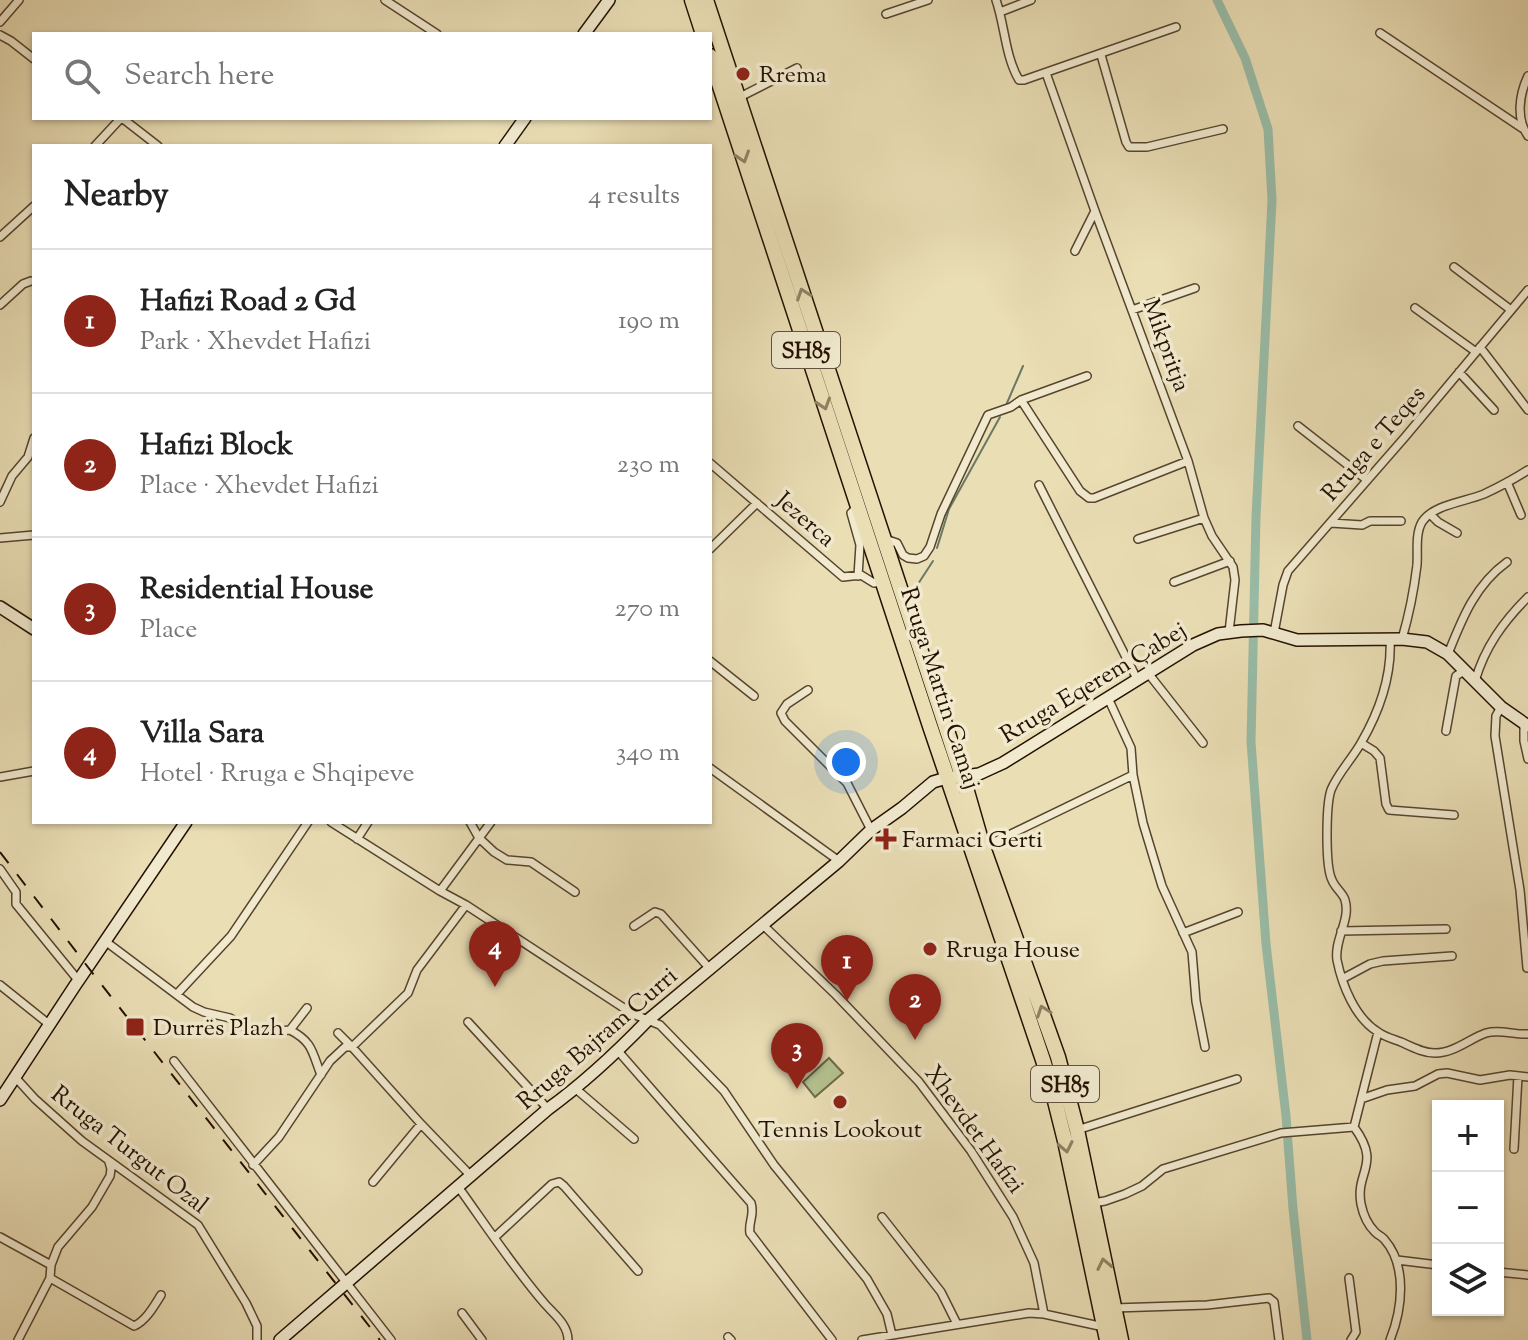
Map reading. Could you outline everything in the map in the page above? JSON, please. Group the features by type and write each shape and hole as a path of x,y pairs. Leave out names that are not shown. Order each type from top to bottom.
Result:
{"highway":[{"path":"692,0 702,32"},
{"name":"Rruga Martin Camaj","path":"706,0 882,538 994,919 1053,1093 1106,1333"},
{"name":"Rruga Martin Camaj","path":"712,62 883,582 1049,1030 1077,1130 1121,1340"}],"main road":[{"path":"585,32 609,0"},
{"path":"506,144 524,120"},
{"path":"0,607 32,628"},
{"name":"Rruga Eqerem Çabej","path":"955,778 979,774 1003,763 1193,645 1235,631 1269,632 1297,640 1396,639 1427,642 1448,654"},
{"path":"1448,654 1501,707 1526,725"},
{"name":"Rruga Bajram Curri","path":"280,1340 548,1109 576,1089 647,1021 839,861 871,830 933,782 955,778"},
{"path":"0,1100 185,824"}],"street":[{"path":"0,22 19,0"},
{"path":"385,0 434,32"},
{"path":"886,14 928,0"},
{"path":"996,0 1010,59 1019,80 1101,55 1176,27"},
{"path":"1000,12 1031,0"},
{"path":"1380,33 1522,128 1528,136"},
{"path":"0,35 32,57"},
{"path":"1101,55 1129,147 1147,147 1223,129"},
{"path":"738,98 797,68"},
{"name":"Mikpritja","path":"1046,73 1188,461 1204,518 1235,573 1235,631"},
{"path":"1522,128 1524,85 1528,76"},
{"path":"97,144 119,120"},
{"path":"124,120 155,144"},
{"path":"0,237 32,208"},
{"path":"1075,251 1095,211"},
{"path":"1454,267 1511,310"},
{"path":"0,305 32,279"},
{"path":"1132,310 1195,288"},
{"name":"Rruga e Teqes","path":"1269,632 1285,577 1293,564 1528,290"},
{"path":"1415,308 1478,350 1528,410"},
{"path":"1459,372 1494,410"},
{"path":"882,538 897,543 908,558 924,556 988,415 1087,376"},
{"path":"1021,400 1080,491 1089,498 1188,461"},
{"path":"1298,426 1367,480"},
{"path":"0,502 12,476 28,457 32,444"},
{"name":"Jezerca","path":"712,465 843,577 864,576 874,583 883,582"},
{"path":"1528,470 1480,495 1440,509 1422,523 1418,533 1415,579 1391,655 1388,680 1361,743 1333,785 1328,799 1328,865 1332,881 1345,898 1346,913 1336,945 1336,956 1342,979 1361,1017 1378,1032 1422,1051 1437,1053 1451,1051 1485,1034 1528,1034"},
{"path":"1507,482 1521,515"},
{"path":"1039,485 1137,679"},
{"path":"712,547 757,503"},
{"path":"858,506 851,513 860,545 858,576"},
{"path":"1430,514 1457,533"},
{"path":"1138,539 1204,518"},
{"path":"1331,523 1362,525 1370,521 1401,521"},
{"path":"0,538 32,535"},
{"path":"1174,582 1230,561"},
{"path":"1448,654 1481,585 1507,562"},
{"path":"1475,681 1480,664 1501,625 1528,597"},
{"path":"712,663 754,696"},
{"path":"1446,731 1456,676 1465,670"},
{"path":"1148,673 1203,743"},
{"path":"808,690 787,704 781,713 785,721 847,783 871,830"},
{"path":"1108,698 1131,748 1143,823 1162,886 1192,952 1196,1001 1205,1047"},
{"path":"1501,707 1496,716 1495,736 1520,890 1527,968"},
{"path":"1526,725 1528,759"},
{"path":"1361,743 1380,758 1389,810 1454,815"},
{"path":"712,769 839,861"},
{"path":"0,777 32,771"},
{"path":"983,847 1133,775"},
{"path":"177,994 231,936 307,824"},
{"path":"334,824 466,905 633,1014 660,1025 724,1091 774,1165 867,1279 887,1314 892,1335"},
{"path":"357,839 367,824"},
{"path":"471,824 479,838 494,852 507,860 531,862 575,892"},
{"path":"440,891 490,824"},
{"path":"0,869 16,892 16,904 78,980"},
{"path":"253,1165 279,1137 330,1061 345,1047 352,1047 408,993 417,970 466,905"},
{"path":"634,926 655,912 661,914 710,969"},
{"path":"1183,933 1238,912"},
{"name":"Xhevdet Hafizi","path":"763,925 836,995 919,1082 971,1151 1013,1217 1034,1263 1044,1314"},
{"path":"1341,931 1446,929"},
{"path":"105,941 193,1007 230,1018 245,1027 290,1030 303,1037 321,1075"},
{"path":"1342,979 1370,964 1383,961 1452,956"},
{"path":"0,985 50,1025"},
{"path":"290,1030 307,1008"},
{"path":"468,1022 548,1109"},
{"path":"1354,1127 1378,1032"},
{"path":"338,1033 471,1176"},
{"path":"618,1051 751,1203 754,1211 750,1233 832,1340"},
{"path":"174,1061 391,1340"},
{"path":"1361,1099 1387,1090 1415,1086 1438,1074 1480,1080 1528,1077"},
{"path":"1514,1149 1518,1076"},
{"name":"Rruga Turgut Ozal","path":"15,1077 57,1120 109,1162 198,1225 246,1303 257,1326 257,1340"},
{"path":"1077,1130 1237,1079"},
{"path":"576,1089 634,1139"},
{"path":"373,1182 421,1124"},
{"path":"1091,1203 1105,1201 1142,1186 1163,1169 1281,1133 1354,1127"},
{"path":"1354,1127 1367,1151 1367,1169 1360,1200 1374,1231 1384,1239 1397,1260 1401,1299 1390,1340"},
{"path":"18,1340 50,1278 58,1247 99,1197 110,1176 109,1162"},
{"path":"495,1237 552,1184 559,1182 638,1271"},
{"path":"459,1188 527,1283 567,1329 568,1340"},
{"path":"882,1217 941,1292 957,1324"},
{"path":"0,1237 51,1265"},
{"path":"1397,1260 1432,1264"},
{"path":"1504,1273 1528,1275"},
{"path":"50,1278 134,1326 148,1314 161,1295"},
{"path":"1349,1278 1356,1332 1351,1340"},
{"path":"1114,1308 1207,1305 1269,1298 1274,1302 1279,1340"},
{"path":"462,1313 482,1340"},
{"path":"862,1340 1029,1313 1044,1314 1106,1333"}],"green space":[{"path":"829,1058 843,1073 815,1097 803,1082"}],"waterway":[{"path":"1217,0 1245,58 1268,129 1272,200 1256,517 1251,742 1266,944 1307,1340"},
{"path":"1007,403 1023,366"},
{"path":"937,548 949,509 1000,417"},
{"path":"913,600 918,584 933,561"}],"railway":[{"path":"0,852 380,1340"}],"place":[{"name":"Rrema","path":"743,74"},
{"name":"Farmaci Gerti","path":"886,839"},
{"name":"Rruga House","path":"930,949"},
{"name":"Villa Sara","path":"495,987"},
{"name":"Hafizi Road 2 Gd","path":"847,1001"},
{"name":"Durrës Plazh","path":"135,1027"},
{"name":"Hafizi Block","path":"915,1040"},
{"name":"Residential House","path":"797,1089"},
{"name":"Tennis Lookout","path":"840,1102"}]}
